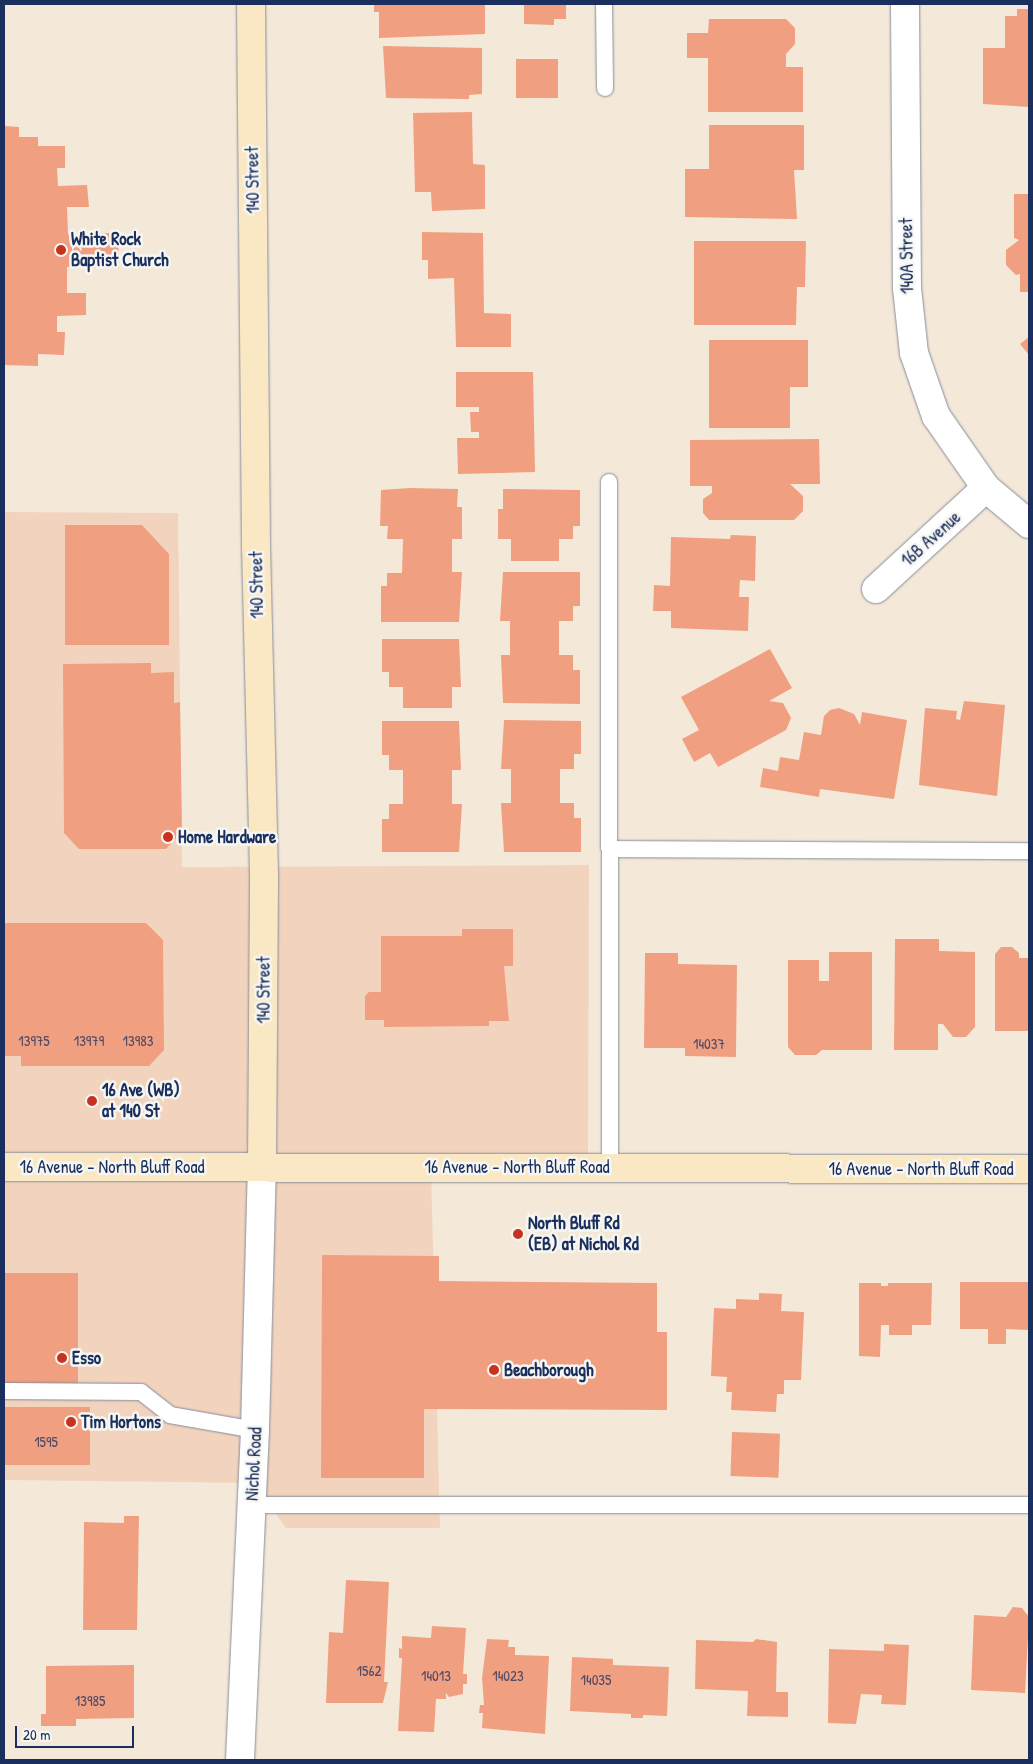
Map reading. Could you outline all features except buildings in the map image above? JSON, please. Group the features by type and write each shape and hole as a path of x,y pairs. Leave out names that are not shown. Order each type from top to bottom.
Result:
{"main road":[{"name":"140 Street","path":"251,4 256,556 264,915 262,1167"},
{"name":"16 Avenue - North Bluff Road","path":"4,1167 1029,1169"}],"street":[{"name":"140A Street","path":"905,4 907,288 914,353 936,416 986,488 1029,524"},
{"name":"16B Avenue","path":"876,589 986,488"},
{"name":"Nichol Road","path":"240,1760 256,1430 262,1167"}],"lane":[{"path":"604,4 605,88"},
{"path":"609,482 610,1168"},
{"path":"610,848 1029,851"},
{"path":"4,1391 141,1392 170,1415 256,1430"},
{"path":"252,1505 1029,1505"}],"shaded area":[{"path":"4,512 178,513 182,867 589,865 588,1167 431,1167 440,1528 286,1528 253,1483 4,1480"}],"place":[{"name":"White Rock Baptist Church","path":"61,250"},
{"name":"Home Hardware","path":"168,837"},
{"name":"16 Ave (WB) at 140 St","path":"92,1101"},
{"name":"North Bluff Rd (EB) at Nichol Rd","path":"518,1234"},
{"name":"Esso","path":"62,1358"},
{"name":"Beachborough","path":"494,1370"},
{"name":"Tim Hortons","path":"71,1422"}]}
